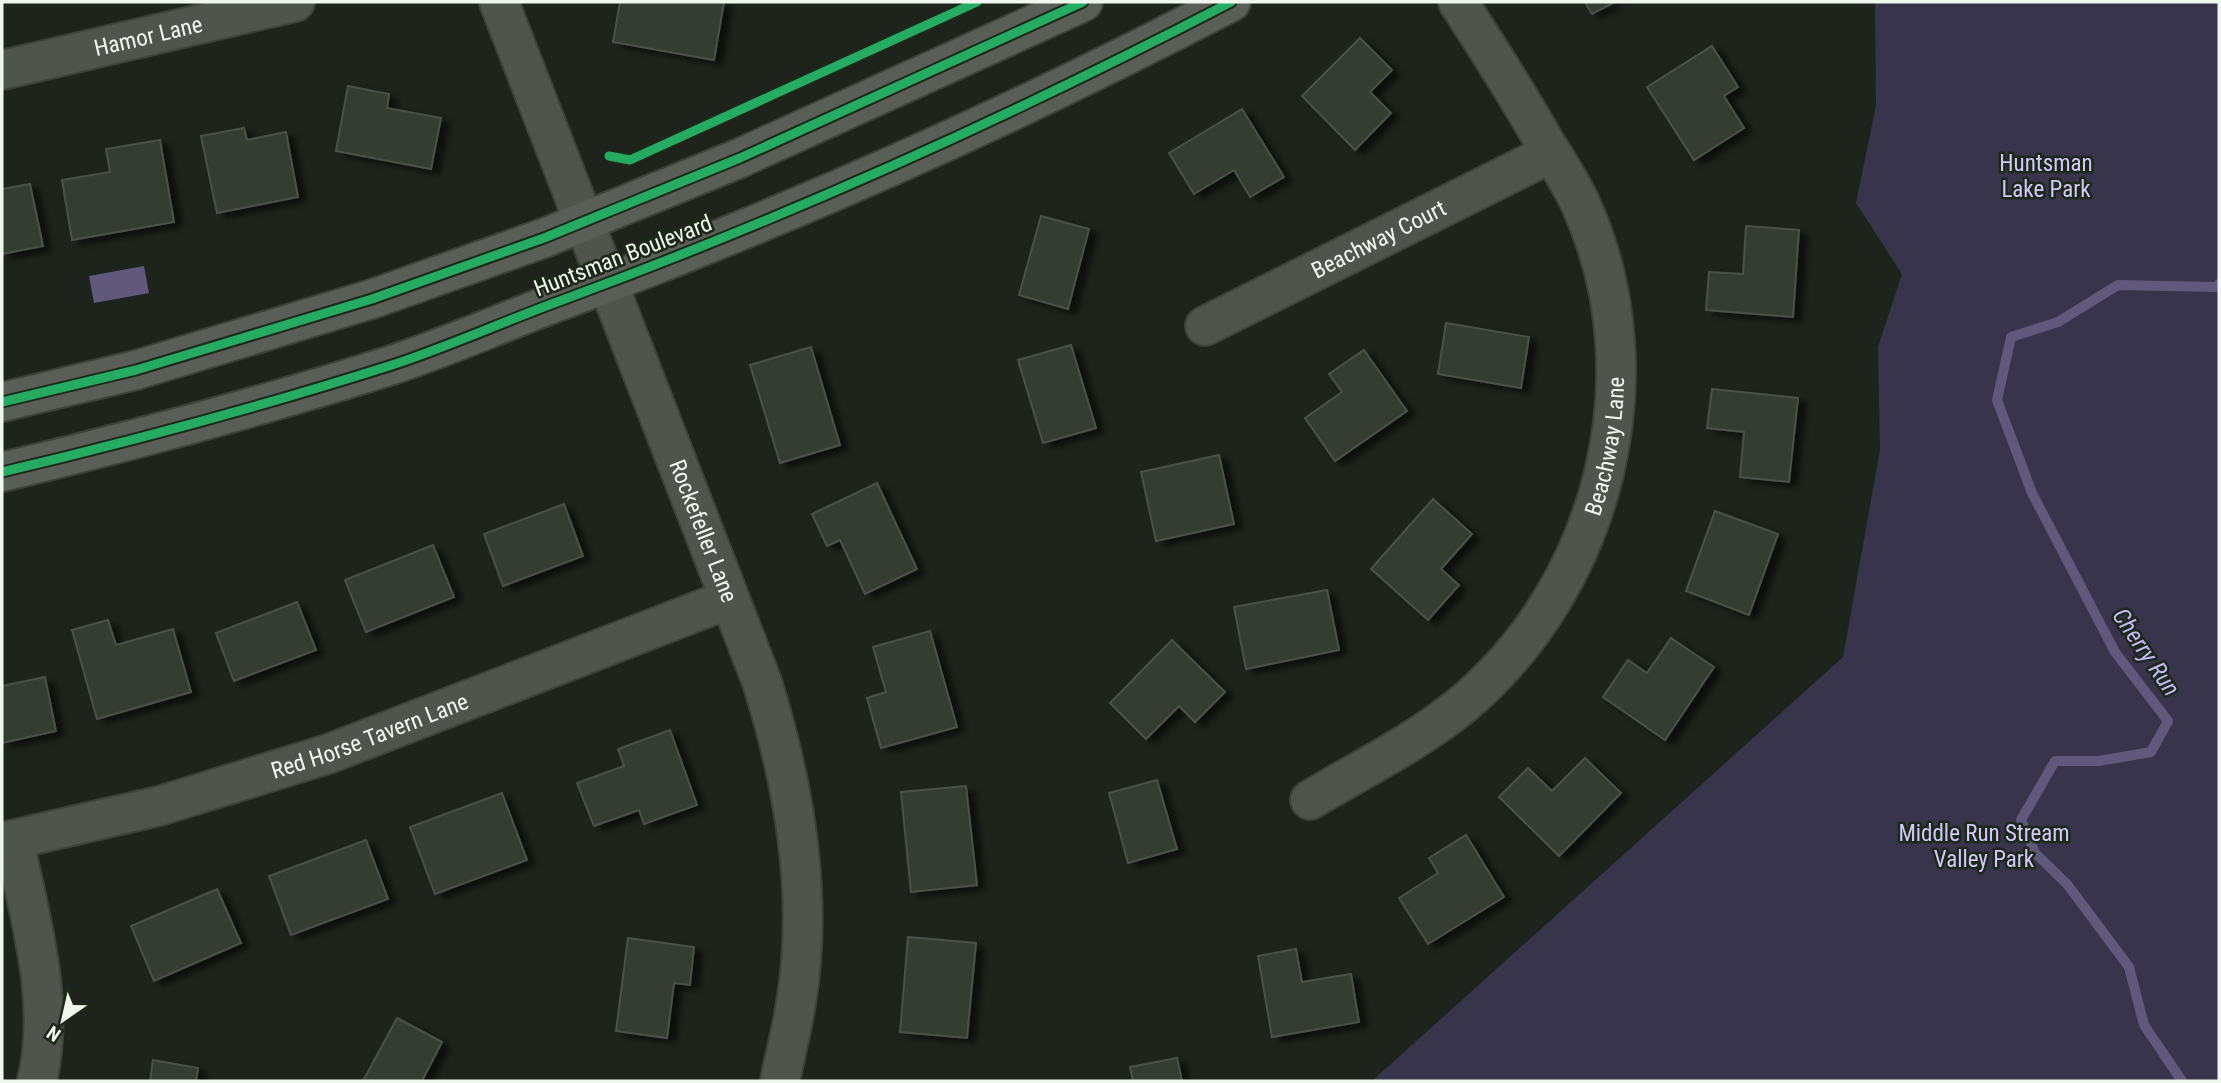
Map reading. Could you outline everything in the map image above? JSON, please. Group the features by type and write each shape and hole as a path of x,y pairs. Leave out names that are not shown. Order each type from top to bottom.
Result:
{"street":[{"name":"Hamor Lane","path":"2,70 295,2"},
{"name":"Rockefeller Lane","path":"499,2 762,682 779,734 791,792 802,896 796,1002 780,1081"},
{"name":"Huntsman Boulevard","path":"2,402 136,370 372,299 585,221 740,158 1083,2"},
{"name":"Huntsman Boulevard","path":"2,472 154,436 394,364 607,284 779,215 1104,68 1231,2"},
{"name":"Beachway Lane","path":"1310,800 1436,724 1491,678 1521,645 1570,569 1602,484 1612,434 1617,383 1615,331 1601,262 1581,205 1506,75 1458,2"},
{"name":"Beachway Court","path":"1205,326 1551,153"},
{"name":"Red Horse Tavern Lane","path":"8,842 159,806 328,754 729,599"},
{"path":"8,842 41,971 44,1017 42,1061 37,1081"}],"green space":[{"path":"1875,2 2219,2 2219,1081 1372,1081 1843,657 1880,450 1878,347 1902,274 1856,203 1876,105"}],"shaded area":[{"path":"144,266 149,293 94,303 89,276"}],"building":[{"path":"620,2 724,2 714,60 613,42"},
{"path":"1585,2 1615,2 1592,14"},
{"path":"1360,38 1392,70 1370,92 1391,113 1355,150 1302,96"},
{"path":"1712,46 1738,87 1724,96 1744,128 1694,160 1647,87"},
{"path":"348,86 389,94 387,108 441,118 431,169 336,151"},
{"path":"1242,109 1284,177 1250,197 1234,170 1194,194 1169,153"},
{"path":"244,128 247,140 286,132 298,197 217,213 201,136"},
{"path":"160,140 174,222 72,240 62,180 110,172 106,149"},
{"path":"30,184 43,246 2,254 2,189"},
{"path":"1041,216 1089,229 1068,309 1019,295"},
{"path":"1746,226 1799,230 1793,317 1706,310 1709,272 1743,274"},
{"path":"1446,323 1529,337 1521,388 1438,374"},
{"path":"1071,345 1096,428 1043,443 1018,360"},
{"path":"811,347 840,445 780,463 750,365"},
{"path":"1364,350 1407,411 1335,461 1305,418 1342,392 1329,374"},
{"path":"1712,389 1798,398 1789,482 1740,477 1744,432 1707,428"},
{"path":"1219,455 1234,524 1156,541 1141,472"},
{"path":"877,483 917,569 865,594 840,540 827,546 812,514"},
{"path":"1433,499 1472,534 1441,569 1459,585 1428,620 1371,569"},
{"path":"564,504 583,556 503,586 484,534"},
{"path":"1715,511 1778,534 1749,615 1686,591"},
{"path":"433,545 454,597 366,632 345,580"},
{"path":"1327,590 1339,650 1246,669 1234,607"},
{"path":"297,602 316,650 234,681 216,633"},
{"path":"108,620 116,645 173,629 191,692 97,719 72,630"},
{"path":"930,631 957,727 881,748 867,698 886,692 873,647"},
{"path":"1671,638 1714,667 1665,740 1603,697 1628,660 1647,673"},
{"path":"1172,640 1225,692 1195,722 1179,706 1146,739 1110,703"},
{"path":"45,677 56,731 2,743 2,686"},
{"path":"670,730 697,805 644,824 639,810 594,826 577,783 624,766 618,749"},
{"path":"1585,758 1621,793 1559,856 1499,797 1528,768 1552,791"},
{"path":"1157,780 1177,849 1128,863 1109,793"},
{"path":"966,786 977,885 911,892 901,792"},
{"path":"502,793 527,860 435,894 410,827"},
{"path":"1466,835 1504,897 1428,944 1399,898 1438,873 1429,858"},
{"path":"366,840 388,899 291,935 269,876"},
{"path":"217,889 241,943 154,981 131,926"},
{"path":"908,937 976,943 967,1038 900,1032"},
{"path":"628,938 694,947 690,985 674,983 667,1038 616,1031"},
{"path":"1296,949 1302,982 1351,974 1359,1022 1272,1037 1258,956"},
{"path":"397,1018 442,1042 422,1081 363,1081"},
{"path":"1177,1058 1182,1081 1133,1081 1130,1067"},
{"path":"153,1060 198,1068 196,1081 150,1081"}],"waterway":[{"name":"Cherry Run","path":"2182,1081 2144,1025 2129,967 2067,884 2035,853 2021,820 2055,761 2099,761 2151,752 2168,721 2115,652 2032,493 1997,400 2011,337 2058,322 2118,285 2217,287 2219,284"}],"cycle path":[{"path":"609,156 630,160 977,2"},
{"path":"2,402 136,370 372,299 544,238 740,158 1083,2"},
{"path":"2,472 246,409 435,350 819,198 1068,84 1231,2"}],"park label":[{"name":"Huntsman Lake Park","path":"2046,176"},
{"name":"Middle Run Stream Valley Park","path":"1984,846"}]}
